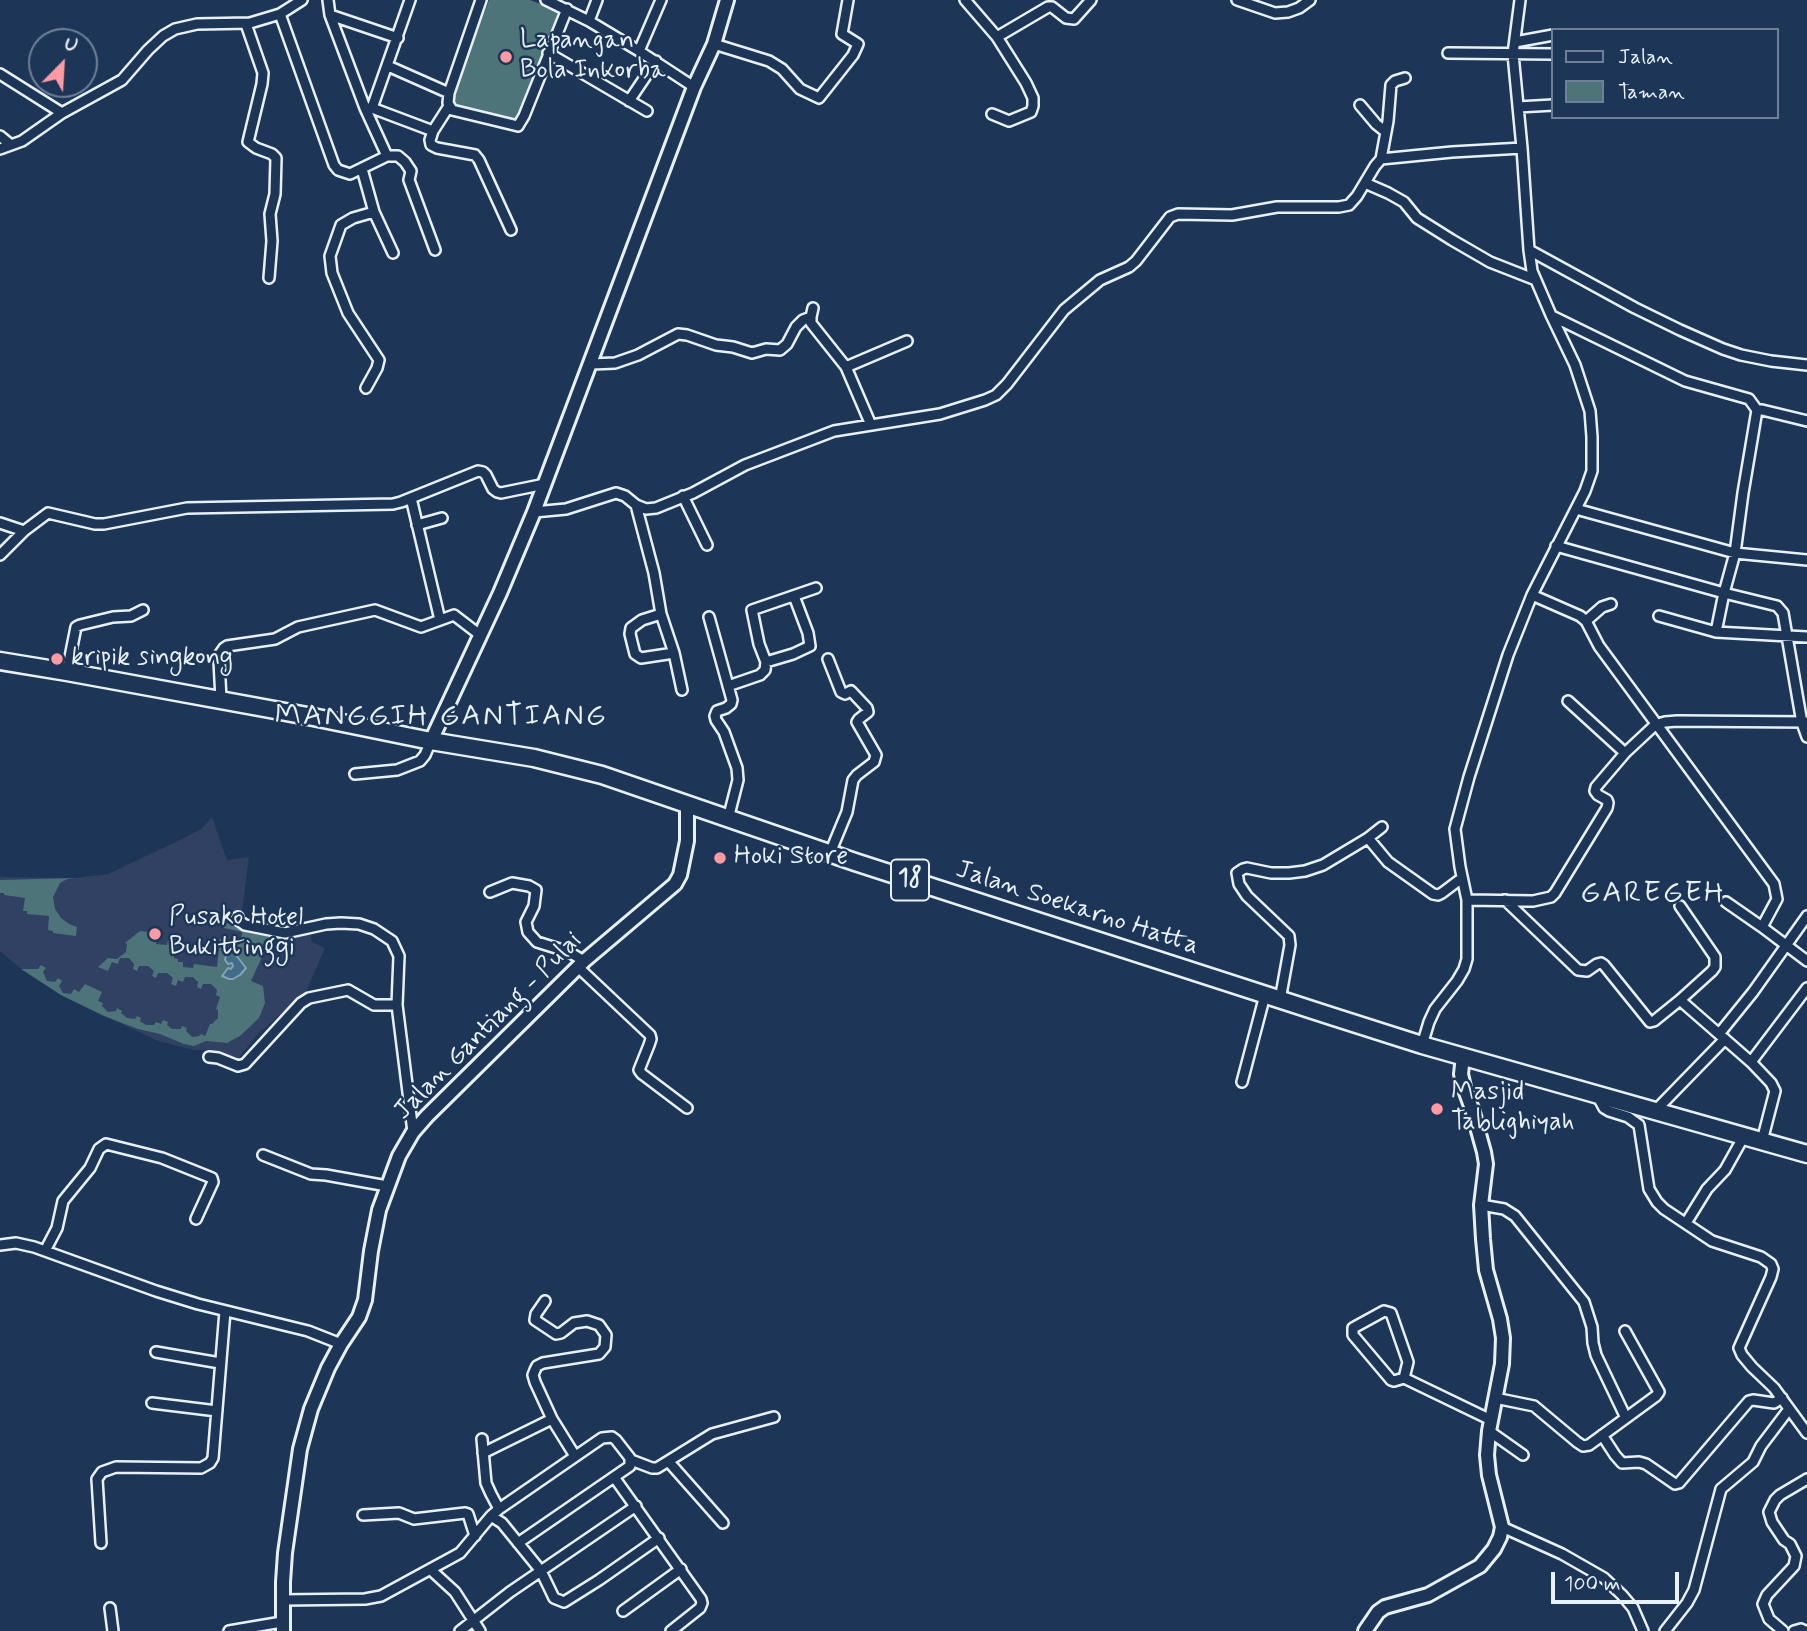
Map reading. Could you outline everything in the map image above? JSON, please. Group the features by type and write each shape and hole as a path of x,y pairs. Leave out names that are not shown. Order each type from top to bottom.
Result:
{"highway":[{"name":"Jalan Soekarno Hatta","path":"0,661 534,758 591,772 830,853 1422,1045 1807,1154"}],"street":[{"path":"0,149 22,141 62,113 122,80 148,50 175,29 197,24 246,24 264,20 280,14 302,0"},
{"path":"328,0 330,15 387,156"},
{"path":"369,108 388,66 410,0"},
{"path":"481,0 449,93 449,106 433,131 430,141 431,145 437,148 475,155 511,230"},
{"path":"546,0 589,20 694,87"},
{"path":"589,20 597,0"},
{"path":"639,51 661,0"},
{"path":"355,774 397,770 420,761 425,755 500,593 534,512 694,87 714,44 727,0"},
{"path":"714,44 769,61 782,69 800,89 819,98 853,55 858,44 842,34 848,0"},
{"path":"965,0 997,37 1033,98 1034,106 1031,112 1009,121 992,114"},
{"path":"997,37 1046,4 1072,20 1091,0"},
{"path":"1237,0 1275,13 1299,8 1310,0"},
{"path":"1422,1045 1435,1009 1457,981 1467,959 1467,900 1455,829 1472,765 1508,654 1532,595 1586,491 1592,471 1590,411 1575,365 1532,271 1513,54 1520,0"},
{"path":"449,106 452,110 518,126 567,9"},
{"path":"280,14 331,160 338,170 351,174 387,156 398,156 411,171 409,180 435,250"},
{"path":"330,15 398,38"},
{"path":"246,24 263,73 248,142 272,154 276,163 275,194 270,214 269,278"},
{"path":"1515,42 1552,35"},
{"path":"548,53 647,111"},
{"path":"1448,53 1552,54"},
{"path":"629,101 656,61"},
{"path":"388,66 449,93"},
{"path":"0,74 62,113"},
{"path":"534,512 566,509 617,493 646,509 656,508 693,493 745,465 834,431 940,414 996,395 1064,310 1100,280 1136,261 1170,217 1178,214 1232,215 1277,207 1339,208 1349,205 1381,159 1391,85 1405,78"},
{"path":"1360,105 1386,132"},
{"path":"1518,107 1552,105"},
{"path":"369,108 433,131"},
{"path":"0,136 11,145"},
{"path":"1381,159 1522,148"},
{"path":"362,169 374,212 393,253"},
{"path":"1365,183 1404,202 1417,218 1490,262 1536,281"},
{"path":"366,388 379,360 348,313 332,273 330,256 341,225 374,212"},
{"path":"1529,250 1635,308 1723,349 1770,361 1807,365"},
{"path":"591,364 615,363 638,355 678,334 752,353 766,349 780,350 788,344 796,327 812,313 811,323 846,367 871,425"},
{"path":"1551,315 1685,381 1749,399 1757,410 1735,553 1716,632"},
{"path":"846,367 908,341"},
{"path":"1757,410 1807,421"},
{"path":"0,555 24,531 48,513 104,524 187,508 393,503 478,471 483,471 492,489 501,493 545,484"},
{"path":"683,496 707,545"},
{"path":"411,498 440,620"},
{"path":"636,505 682,690"},
{"path":"1576,509 1735,553 1807,560"},
{"path":"417,525 442,518"},
{"path":"0,523 24,531"},
{"path":"1556,546 1777,606 1783,613 1807,737"},
{"path":"728,687 760,676 765,670 766,662 752,610 816,588"},
{"path":"1532,595 1580,616 1591,626 1599,646 1655,725 1774,884 1777,899 1762,927"},
{"path":"766,662 810,646 794,596"},
{"path":"1586,621 1602,607 1611,604"},
{"path":"66,672 76,627 113,617 131,616 143,610"},
{"path":"221,700 221,651 227,646 275,639 298,627 375,610 421,627 454,615 480,635"},
{"path":"661,614 642,620 631,628 635,654 641,658 674,653"},
{"path":"1659,616 1716,632 1807,637"},
{"path":"709,617 732,700 726,708 717,711 715,716 737,768 738,780 728,818"},
{"path":"828,659 841,692 845,694 851,691 867,708 868,712 857,722 876,755 874,762 853,780 847,812 830,853"},
{"path":"1568,701 1625,753"},
{"path":"1467,900 1540,900 1551,897 1607,808 1607,800 1598,795 1596,787 1625,753 1655,725 1665,722 1805,723"},
{"name":"Jalan Gantiang - Pulai","path":"283,1627 285,1553 300,1449 311,1409 328,1368 359,1317 365,1300 371,1251 380,1210 399,1156 413,1132 427,1116 581,964 667,891 680,876 687,841 687,805"},
{"path":"1242,1082 1290,940 1287,932 1247,896 1239,884 1237,873 1247,868 1271,873 1305,871 1323,865 1382,827"},
{"path":"1368,838 1388,862 1433,894 1442,893 1462,878"},
{"path":"491,892 513,883 536,890 534,906 526,922 528,932 537,942 569,952 650,1035 651,1039 639,1070 687,1108"},
{"path":"1505,901 1578,970 1587,971 1597,964 1604,965 1650,1022 1712,971 1716,962 1680,906"},
{"path":"1726,902 1807,961"},
{"path":"1655,1111 1722,1037 1807,916"},
{"path":"238,917 244,925 285,933 326,924 359,925 374,929 392,941 399,956 397,1005 413,1132"},
{"path":"1752,1062 1807,988"},
{"path":"209,1057 242,1066 300,1003 309,998 348,990 374,1005 397,1005"},
{"path":"1680,1000 1752,1062 1771,1083 1775,1091 1762,1141"},
{"path":"1365,1631 1378,1612 1385,1607 1428,1595 1480,1566 1494,1549 1502,1527 1489,1475 1487,1455 1502,1364 1503,1338 1486,1270 1481,1205 1485,1152 1461,1074 1463,1056"},
{"path":"1597,1095 1604,1108 1633,1119 1639,1125 1648,1184 1652,1196 1664,1209 1712,1241 1761,1257 1770,1264 1773,1269 1771,1277 1739,1348 1752,1367 1774,1388 1807,1433"},
{"path":"1686,1223 1707,1189 1724,1170 1744,1136"},
{"path":"45,1251 57,1228 63,1201 90,1168 99,1149 106,1144 162,1158 212,1178 213,1182 196,1219"},
{"path":"263,1155 311,1174 387,1186"},
{"path":"1481,1205 1510,1211 1584,1303 1592,1327 1596,1355 1626,1418"},
{"path":"0,1245 16,1243 45,1251 156,1292 308,1331 341,1344"},
{"path":"545,1301 536,1314 535,1320 538,1323 558,1334 574,1323 595,1322 603,1330 606,1340 605,1347 599,1353 537,1366 533,1375 552,1419 575,1456"},
{"path":"101,1543 97,1479 102,1472 116,1467 201,1468 213,1458 225,1311"},
{"path":"1404,1378 1408,1362 1391,1313 1384,1311 1353,1328 1353,1335 1388,1378 1394,1381 1404,1378 1490,1425 1523,1455"},
{"path":"1496,1398 1534,1406 1583,1446 1589,1445 1660,1392 1625,1331"},
{"path":"156,1352 220,1363"},
{"path":"1602,1436 1622,1463 1646,1464 1675,1484 1679,1483 1749,1401 1753,1399 1774,1403 1782,1398"},
{"path":"152,1403 217,1411"},
{"path":"1665,1631 1694,1590 1721,1489 1753,1462 1761,1446 1789,1409"},
{"path":"282,1600 380,1596 460,1553 499,1509 607,1436 616,1440 631,1461 657,1468 712,1434 774,1417"},
{"path":"483,1453 552,1419"},
{"path":"482,1439 486,1483 499,1509"},
{"path":"519,1543 614,1478 630,1466 631,1461"},
{"path":"668,1462 723,1523"},
{"path":"614,1478 701,1598 700,1608 671,1631"},
{"path":"1783,1631 1769,1619 1763,1604 1767,1595 1794,1566 1796,1556 1772,1522 1769,1512 1775,1500 1807,1479"},
{"path":"460,1631 499,1599 636,1506"},
{"path":"363,1515 399,1513 414,1520 465,1513 468,1514 475,1536"},
{"path":"491,1516 502,1523 541,1571 554,1598 564,1602 659,1538"},
{"path":"1502,1527 1562,1554 1604,1578 1633,1608 1643,1631"},
{"path":"623,1611 681,1569"},
{"path":"431,1570 455,1592 480,1631"},
{"path":"110,1608 113,1631"},
{"path":"229,1631 283,1627"},
{"path":"1794,1631 1805,1631"}],"shaded area":[{"name":"Pusako Hotel Bukittinggi","path":"212,817 227,860 249,857 241,920 289,926 308,920 312,942 325,948 306,992 259,1033 236,1061 210,1050 194,1050 158,1041 61,995 21,969 0,951 0,877 76,878 108,874 201,829"},
{"path":"226,942 246,968 233,979 222,976 233,966 225,960 227,951 223,943"}],"green space":[{"name":"Lapangan Bola Inkorba","path":"489,0 530,0 562,12 519,128 450,102"},
{"path":"76,878 60,883 53,897 55,909 61,918 77,927 76,936 53,933 48,930 49,916 27,914 27,911 23,911 25,898 0,893 0,880"},
{"path":"225,923 233,924 242,931 271,937 251,981 263,986 265,1003 259,1018 240,1036 227,1043 206,1041 194,1046 138,1029 61,995 21,969 38,969 41,965 46,968 43,972 47,981 55,982 58,978 62,981 59,986 63,993 71,994 74,989 79,992 85,984 102,992 98,1001 103,1003 102,1006 108,1012 116,1011 117,1008 127,1018 135,1019 137,1016 146,1025 154,1025 156,1022 161,1024 163,1020 168,1022 167,1025 172,1029 181,1029 182,1026 187,1028 186,1031 192,1037 201,1034 205,1036 210,1024 218,1018 216,1009 220,997 216,995 217,990 211,984 203,984 201,989 197,987 198,982 193,977 185,977 183,982 178,980 176,986 171,984 173,978 167,973 158,973 156,978 152,976 154,971 148,966 139,966 137,971 133,969 134,964 129,958 120,958 118,964 112,962 108,971 98,967 108,958 117,959 126,952 125,943 140,931 157,933 156,944 167,945 169,934 177,935 174,958 183,962 183,967 193,968 194,964 217,967 220,939 241,941 242,932 224,928"}],"place":[{"name":"Lapangan Bola Inkorba","path":"506,57"},
{"name":"kripik singkong","path":"57,659"},
{"name":"Hoki Store","path":"720,858"},
{"name":"Pusako Hotel Bukittinggi","path":"155,934"},
{"name":"Masjid Tablighiyah","path":"1437,1109"}],"district":[{"name":"MANGGIH GANTIANG","path":"441,718"},
{"name":"GAREGEH","path":"1653,895"}]}
